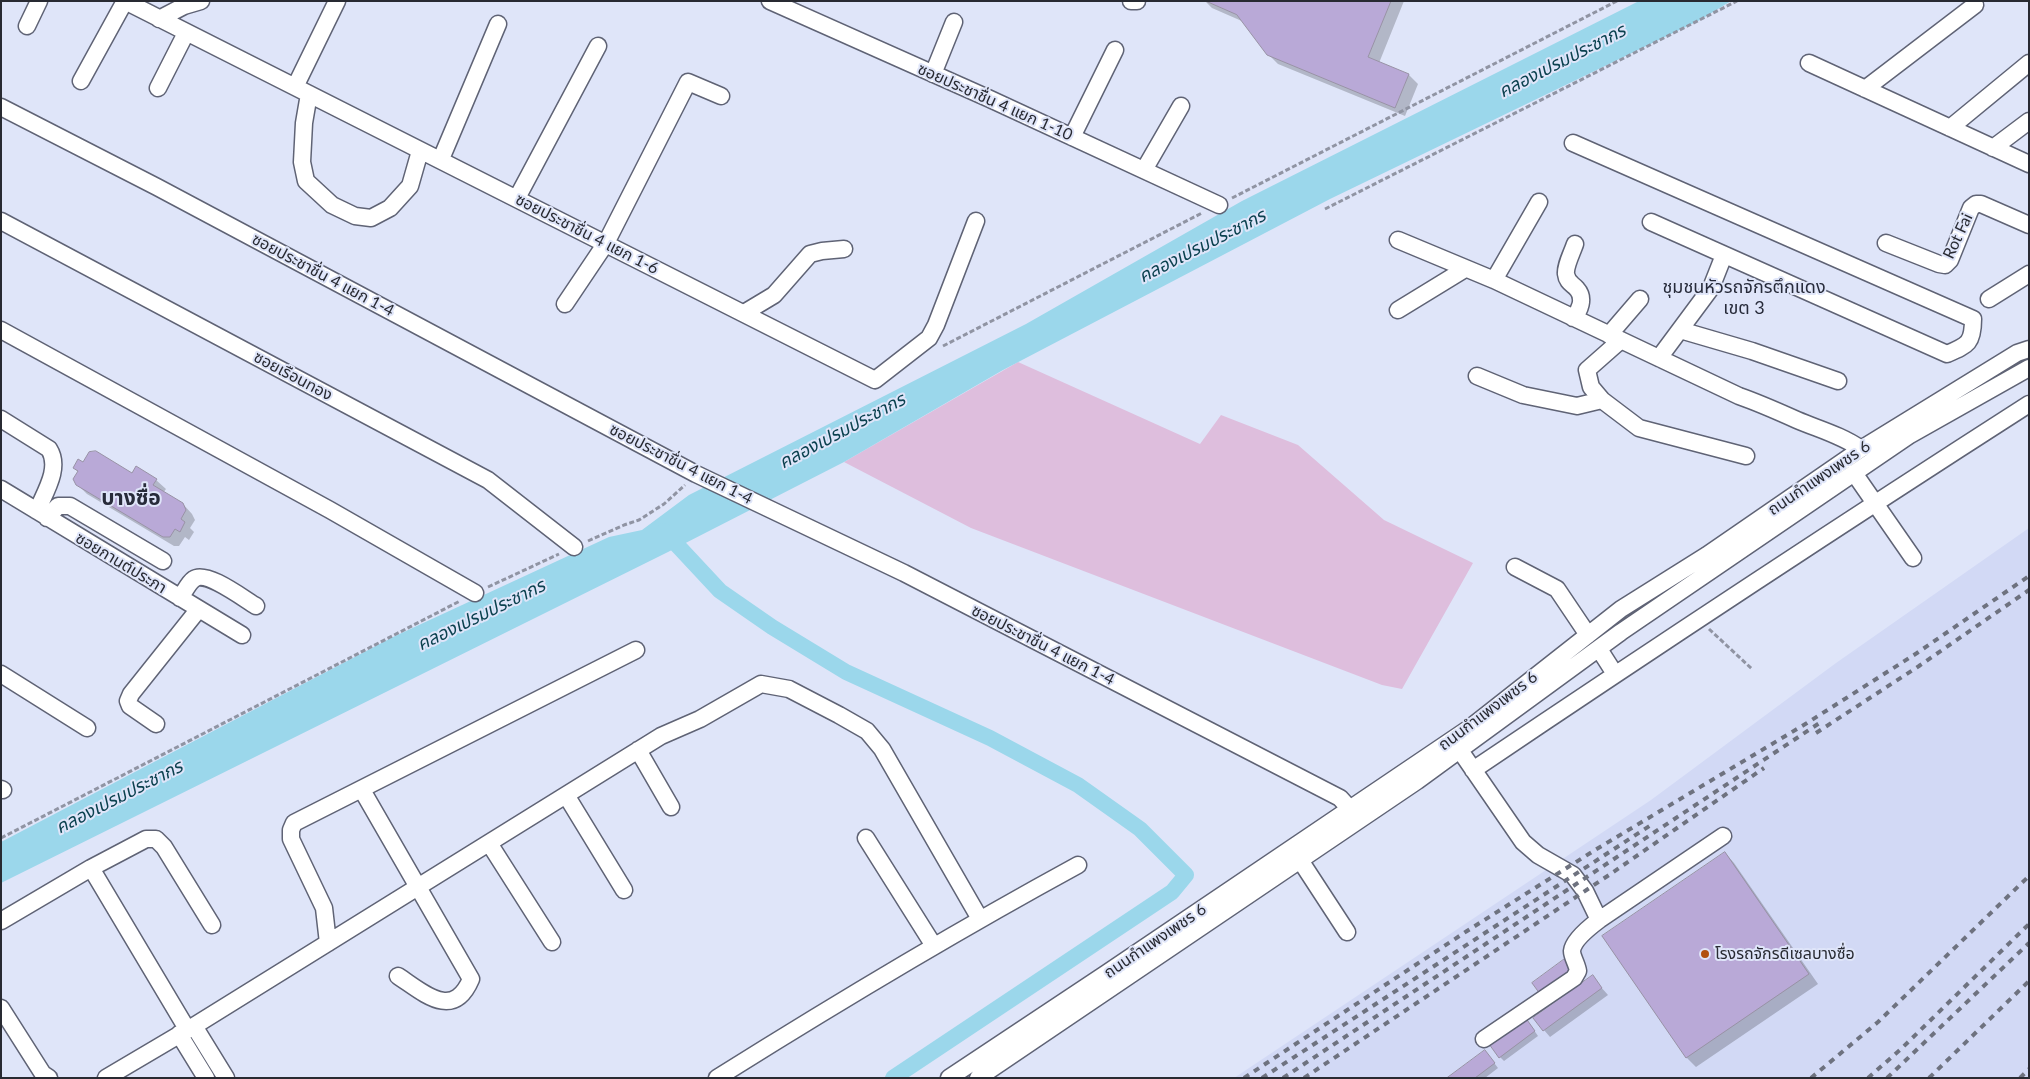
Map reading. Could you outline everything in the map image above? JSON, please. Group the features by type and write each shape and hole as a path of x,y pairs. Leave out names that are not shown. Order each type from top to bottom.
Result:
{"street":[{"path":"27,26 38,1"},
{"path":"81,81 125,1"},
{"name":"ซอยประชาชื่น 4 แยก 1-6","path":"125,1 420,152 441,159 875,380 929,338 936,325 976,221"},
{"path":"159,19 177,9 201,1"},
{"path":"337,1 302,91 304,122 302,162 306,181 332,205 355,216 371,218 390,208 410,186 420,152"},
{"name":"ซอยประชาชื่น 4 แยก 1-10","path":"770,1 1219,205"},
{"path":"1131,1 1137,1"},
{"path":"1864,89 1976,5"},
{"path":"934,74 954,22"},
{"path":"441,159 498,24"},
{"path":"158,88 186,33"},
{"path":"517,198 598,46"},
{"path":"1072,137 1115,50"},
{"path":"1809,63 2029,164"},
{"path":"1950,128 2029,63"},
{"path":"564,304 606,243 688,82 721,96"},
{"path":"1144,170 1181,106"},
{"name":"ซอยประชาชื่น 4 แยก 1-4","path":"1,107 157,187 696,474 904,573 1340,798 1353,815"},
{"path":"1993,148 2029,120"},
{"path":"1573,143 1974,319 1973,335 1964,346 1946,354 1651,222"},
{"path":"1494,280 1539,202"},
{"name":"Rot Fai","path":"1886,243 1945,265 1950,260 1971,208 1976,204 1981,204 2029,225"},
{"name":"ซอยเรือนทอง","path":"1,221 488,480 574,547"},
{"path":"1398,240 1494,280 1739,396 1766,405 1796,420 1848,440 1861,449"},
{"path":"1573,318 1578,313 1582,301 1578,290 1568,282 1565,273 1575,244"},
{"path":"744,313 774,295 810,254 844,249"},
{"path":"1659,358 1711,288 1724,255"},
{"path":"1398,310 1465,269"},
{"path":"1989,299 2029,274"},
{"path":"1640,299 1615,337 1587,370 1591,386 1602,400 1639,428 1746,456"},
{"path":"1,330 330,510 475,593"},
{"path":"1680,330 1752,351 1838,380"},
{"name":"ถนนกำแพงเพชร 6","path":"978,1078 1300,860 1353,815 1471,727 1621,609 1707,555 1861,449 2017,352 2029,348"},
{"name":"ถนนกำแพงเพชร 6","path":"949,1078 1108,973 1459,749 1599,649 1910,435 2029,368"},
{"path":"1477,376 1523,395 1577,406 1602,400"},
{"path":"1473,770 1875,502 2029,404"},
{"path":"1,419 49,449 54,456 52,476 42,514"},
{"path":"1854,473 1913,558"},
{"name":"ซอยกานต์ประภา","path":"1,489 242,635"},
{"path":"42,514 58,506 70,506 162,560"},
{"path":"1515,567 1557,589 1588,635"},
{"path":"180,598 193,579 201,576 211,579 256,606"},
{"path":"156,724 130,706 128,701 131,694 198,610"},
{"path":"1599,649 1615,674"},
{"path":"328,942 324,908 291,838 291,830 294,823 636,650"},
{"path":"1,674 87,728"},
{"path":"106,1078 661,736 700,719 761,684 789,689 866,731 882,749 980,919"},
{"path":"1459,749 1523,842 1538,855 1573,875 1580,883 1599,920"},
{"path":"638,750 671,807"},
{"path":"362,790 471,979 466,992 459,998 453,1001 439,1001 398,976"},
{"path":"566,795 624,890"},
{"path":"1484,1039 1574,978 1578,971 1573,954 1574,946 1585,931 1723,836"},
{"path":"866,838 934,946"},
{"path":"1,921 91,868 146,839 156,839 164,847 212,925"},
{"path":"489,842 552,942"},
{"path":"1300,860 1347,932"},
{"path":"717,1078 934,946 1078,865"},
{"path":"91,868 186,1030 206,1078"},
{"path":"1,1008 43,1074 50,1078"},
{"path":"186,1030 226,1078"}],"path":[{"path":"937,348 1616,1"},
{"path":"1325,209 1737,1"},
{"path":"1,838 475,593 574,547 639,520 664,504 696,474"},
{"path":"1698,619 1752,669"}],"shaded area":[{"path":"1018,362 1200,444 1221,415 1298,445 1384,520 1473,563 1402,689 1382,685 971,528 844,462"},
{"path":"2029,528 2029,1078 1234,1078 1651,800 1836,663"}],"water":[{"name":"คลองเปรมประชากร","path":"1639,1 1731,1 1700,20 1330,199 1003,370 844,462 668,552 1,883 1,842 393,637 609,537 642,530 689,495 1026,324 1242,201"}],"building":[{"path":"1206,1 1391,1 1368,57 1409,74 1395,108 1267,55 1237,15"},
{"path":"96,451 132,473 136,466 157,479 153,485 183,503 186,510 181,519 185,522 180,532 175,529 170,537 163,537 76,485 73,479 78,471 73,468 78,459 83,462 89,452"},
{"name":"โรงรถจักรดีเซลบางซื่อ","path":"1725,852 1809,974 1686,1058 1602,936"},
{"path":"1566,958 1574,969 1540,994 1532,983"},
{"path":"1593,975 1602,988 1543,1031 1533,1018"},
{"path":"1525,1017 1535,1031 1499,1058 1489,1044"},
{"path":"1485,1050 1495,1063 1475,1078 1447,1078"}],"waterway":[{"path":"664,531 720,591 772,627 846,672 990,738 1078,785 1140,829 1186,875 1172,892 893,1078"}],"railway":[{"path":"1244,1078 1467,931 1595,850 1807,723 1917,653 2029,576"},
{"path":"1816,733 1919,666 2029,590"},
{"path":"1283,1078 1821,722"},
{"path":"1304,1078 1609,875 1764,768"},
{"path":"1262,1078 1654,823"},
{"path":"1811,1078 1878,1022 2029,876"},
{"path":"1868,1078 1901,1049 2029,924"},
{"path":"1887,1078 2029,943"},
{"path":"1929,1078 2029,981"},
{"path":"2020,1078 2029,1069"}],"place":[{"name":"โรงรถจักรดีเซลบางซื่อ","path":"1705,954"}],"district":[{"name":"ชุมชนหัวรถจักรตึกแดง เขต 3","path":"1744,297"},
{"name":"บางซื่อ","path":"131,498"}]}
